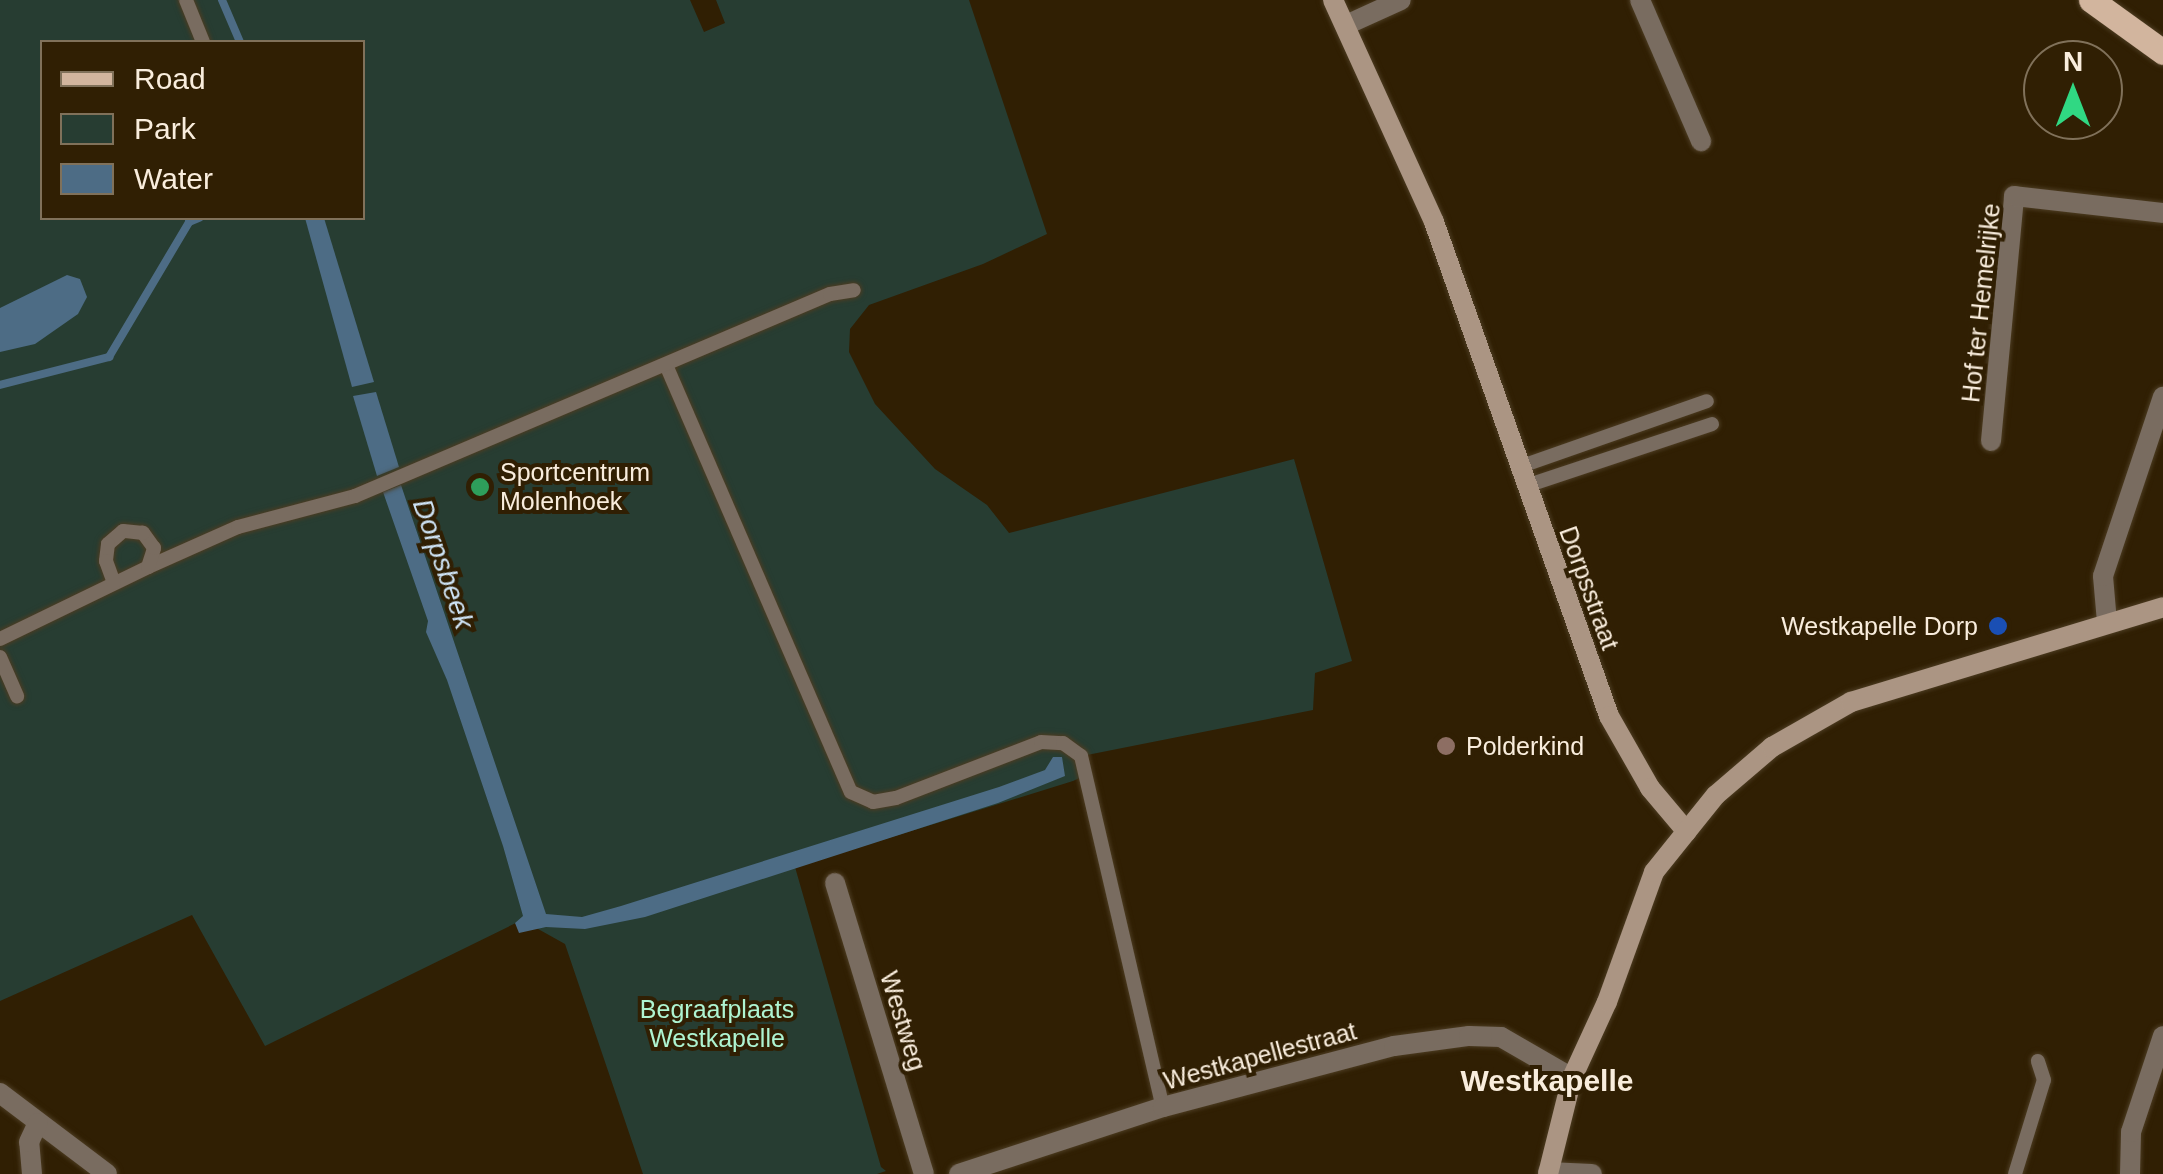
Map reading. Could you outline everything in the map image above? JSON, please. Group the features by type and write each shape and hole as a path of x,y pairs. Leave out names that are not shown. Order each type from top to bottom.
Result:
{"main road":[{"path":"2092,0 2163,52"}],"street":[{"name":"Dorpsstraat","path":"1333,0 1434,222 1609,716 1650,788 1687,832"},
{"path":"1346,25 1401,0"},
{"path":"1640,0 1701,141"},
{"name":"Hof ter Hemelrijke","path":"1992,441 2014,196 2163,213"},
{"path":"2107,622 2102,576 2163,397"},
{"path":"1592,1174 1548,1173 1572,1078 1606,1002 1654,872 1716,795 1772,747 1851,702 2163,607"},
{"name":"Westweg","path":"836,883 924,1174"},
{"name":"Westkapellestraat","path":"959,1174 1163,1107 1394,1046 1469,1036 1513,1041 1572,1078"},
{"path":"2130,1174 2131,1132 2163,1036"},
{"path":"0,1093 106,1174"},
{"path":"32,1174 29,1142 38,1123"}],"lane":[{"path":"186,0 202,40"},
{"path":"0,639 238,527 328,506 830,294 854,290"},
{"path":"666,365 850,792 873,802 896,798 1041,742 1063,744 1082,756 1163,1107"},
{"path":"1523,476 1708,401"},
{"path":"1523,476 1712,424"},
{"path":"114,583 106,561 108,544 123,530 143,533 154,548 148,567"},
{"path":"0,657 17,696"},
{"path":"2015,1174 2044,1080 2038,1060"}],"green space":[{"name":"Sportcentrum Molenhoek","path":"0,0 690,0 704,32 725,23 716,0 969,0 1047,234 983,264 869,305 850,329 849,352 875,404 935,469 987,505 1009,533 1294,459 1352,661 1315,673 1313,710 1082,756 1086,775 1073,781 795,867 881,1167 886,1171 877,1174 643,1174 565,944 522,920 265,1046 192,915 0,1001"}],"water":[{"path":"306,220 325,220 374,382 352,387"},
{"path":"67,275 80,279 87,297 78,314 35,344 0,352 0,308"},
{"path":"376,392 399,467 377,476 353,396"},
{"path":"401,485 546,914 582,917 621,906 999,787 1045,770 1053,757 1062,757 1065,776 998,803 645,917 585,929 546,927 519,933 515,923 523,916 503,846 447,680 426,632 428,621 383,492"}],"waterway":[{"path":"222,0 239,40"},
{"path":"0,385 109,357 189,222 194,220"}],"place":[{"name":"Sportcentrum Molenhoek","path":"480,487"},
{"name":"Westkapelle Dorp","path":"1998,626"},
{"name":"Polderkind","path":"1446,746"}],"district":[{"name":"Westkapelle","path":"1547,1081"}],"water label":[{"name":"Dorpsbeek","path":"443,564"}],"park label":[{"name":"Begraafplaats Westkapelle","path":"717,1024"}]}
